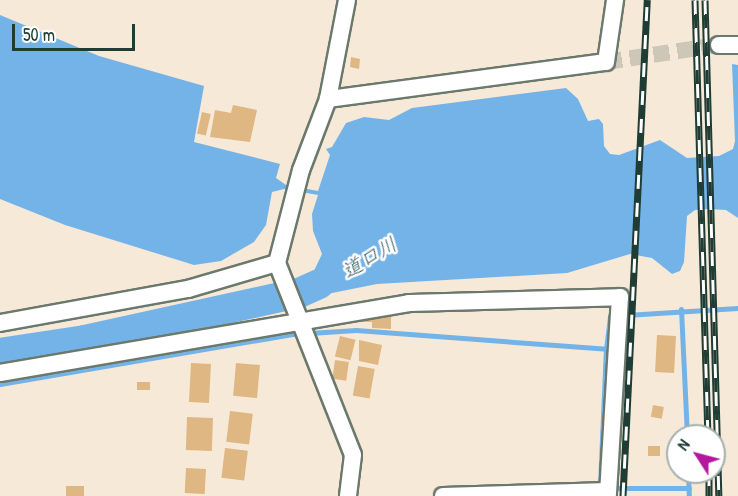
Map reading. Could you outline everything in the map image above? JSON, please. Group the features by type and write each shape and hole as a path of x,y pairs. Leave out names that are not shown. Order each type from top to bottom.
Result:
{"street":[{"path":"347,0 328,99 301,170 289,213 279,270 301,331 353,455 348,496"},
{"path":"328,99 606,62 615,0"},
{"path":"719,45 738,45"},
{"path":"0,323 279,270"},
{"path":"0,373 301,331 409,303 620,297 604,492 443,496"}],"water":[{"path":"0,15 99,56 204,86 194,142 280,164 276,178 286,185 318,191 330,155 326,149 332,147 346,123 364,117 389,120 412,108 566,88 578,99 588,121 599,119 603,124 604,146 610,154 619,155 660,140 687,158 719,156 733,149 735,141 732,64 738,65 738,218 726,210 708,209 695,210 687,216 684,262 680,271 672,274 652,258 630,254 567,273 377,284 322,295 301,306 292,285 311,277 322,254 313,231 312,214 318,195 284,189 272,192 266,225 254,242 221,261 194,265 65,225 0,199"}],"building":[{"path":"351,57 360,59 359,69 350,67"},
{"path":"233,105 257,110 250,142 210,137 215,110 231,113"},
{"path":"202,112 211,114 206,135 197,133"},
{"path":"363,313 391,314 391,329 372,328 372,322 362,322"},
{"path":"657,335 676,336 674,373 655,372"},
{"path":"340,336 356,340 350,360 335,356"},
{"path":"359,340 382,345 378,365 359,361"},
{"path":"335,360 349,362 346,381 332,379"},
{"path":"191,363 211,364 209,403 189,402"},
{"path":"236,363 260,365 257,398 233,396"},
{"path":"358,366 375,369 370,398 353,396"},
{"path":"137,382 150,382 150,390 137,390"},
{"path":"653,405 664,407 662,419 651,417"},
{"path":"230,411 253,414 249,445 226,442"},
{"path":"187,417 213,418 212,451 186,450"},
{"path":"648,446 660,446 660,456 648,456"},
{"path":"225,448 248,451 244,481 221,478"},
{"path":"186,468 206,469 205,494 185,493"},
{"path":"66,486 84,486 84,496 66,496"}],"waterway":[{"name":"道口川","path":"0,353 85,340 299,293 319,284"},
{"path":"0,384 294,334 356,330 606,349 610,316 738,308"},
{"path":"681,309 686,424"},
{"path":"600,485 606,349"},
{"path":"688,484 689,496"},
{"path":"612,488 689,488"}],"tunnel":[{"path":"606,62 719,45"}],"railway":[{"path":"623,496 647,0"},
{"path":"695,0 708,424"},
{"path":"705,0 719,496"},
{"path":"709,484 709,496"}]}
